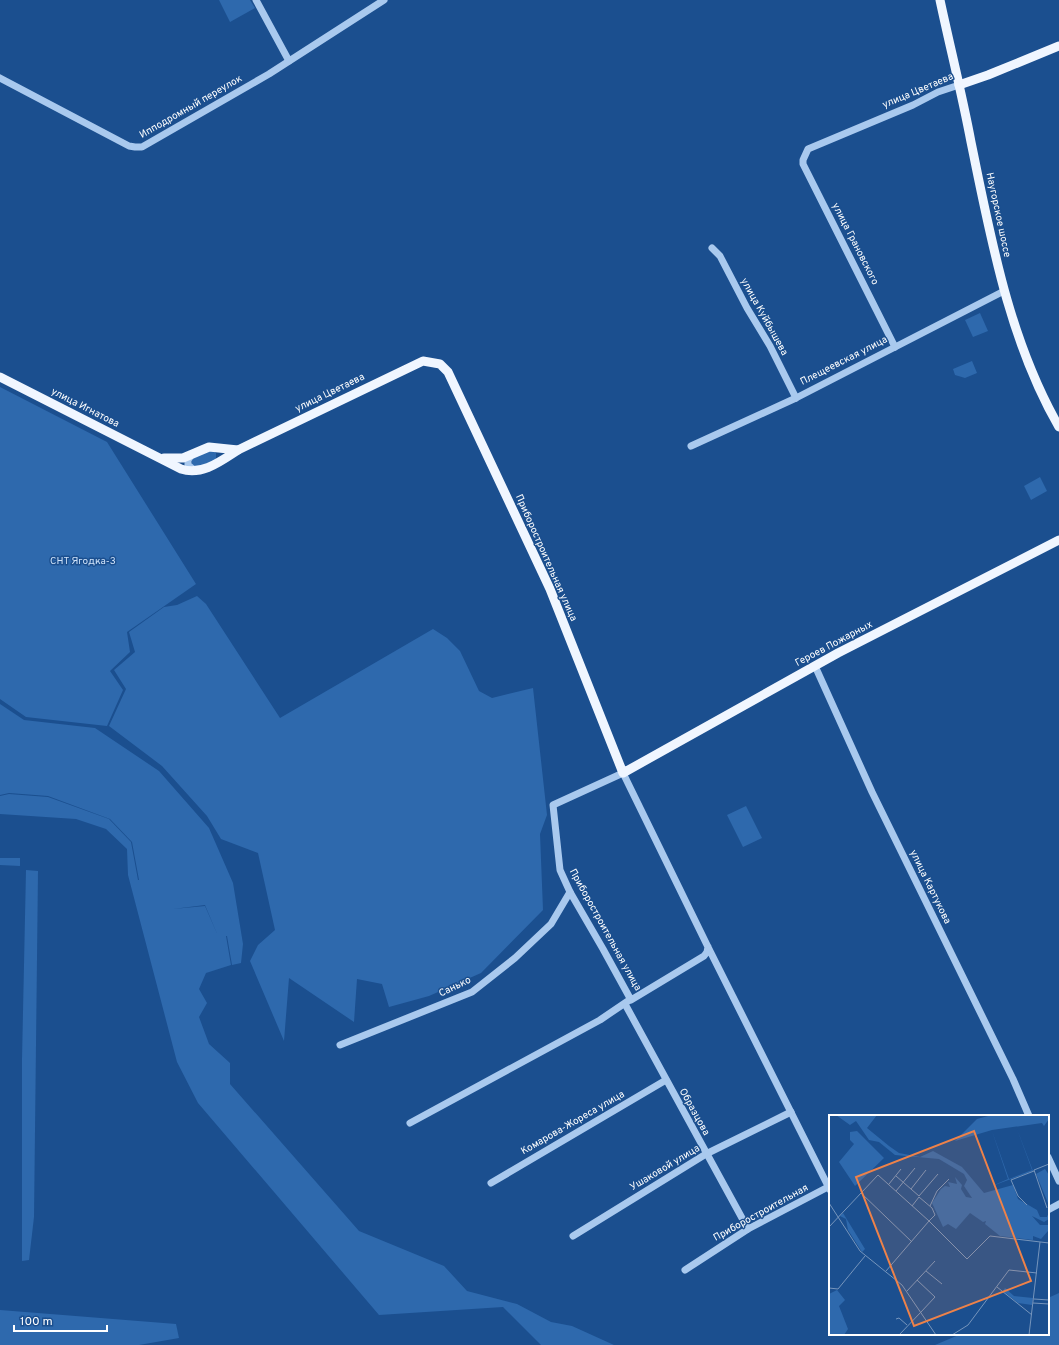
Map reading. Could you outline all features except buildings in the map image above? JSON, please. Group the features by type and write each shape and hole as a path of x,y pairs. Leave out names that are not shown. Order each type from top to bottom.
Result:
{"main road":[{"name":"Наугорское шоссе","path":"940,0 1004,291 1025,352 1043,396 1059,426"},
{"name":"улица Цветаева","path":"959,85 988,76 1059,46"},
{"name":"улица Цветаева","path":"195,471 202,470 219,463 238,450 416,364 423,361 433,362"},
{"name":"Приборостроительная улица","path":"433,362 440,364 448,372 542,571 623,773"},
{"name":"улица Игнатова","path":"0,377 181,469 195,471"},
{"name":"улица Игнатова","path":"160,458 184,458 209,447 214,447"},
{"path":"214,447 238,450"},
{"name":"Героев Пожарных","path":"623,773 815,666 1059,540"}],"street":[{"path":"256,0 289,61"},
{"name":"Ипподромный переулок","path":"0,78 129,146 142,147 289,61 384,0"},
{"name":"улица Цветаева","path":"808,150 913,105 938,92 959,85"},
{"name":"улица Грановского","path":"808,150 803,160 803,164 895,346"},
{"name":"улица Куйбышева","path":"712,248 720,256 747,308 770,346 796,398"},
{"name":"Плещеевская улица","path":"691,446 796,398 1004,291"},
{"path":"214,447 221,453 219,463"},
{"path":"192,454 188,463 195,471"},
{"name":"улица Картукова","path":"815,666 872,792 1013,1079 1029,1115"},
{"name":"Приборостроительная улица","path":"708,947 704,956 628,1002 603,949 570,892 560,870 553,805 623,773 829,1189"},
{"name":"Санько","path":"340,1045 472,992 515,958 551,924 570,892"},
{"path":"410,1123 600,1020 628,1002"},
{"name":"Образцова","path":"628,1002 666,1080 748,1229"},
{"name":"Комарова-Жореса улица","path":"491,1183 666,1080"},
{"name":"Ушаковой улица","path":"573,1236 706,1154 791,1112"},
{"path":"1049,1159 1059,1181"},
{"name":"Приборостроительная","path":"685,1270 748,1229 829,1189"},
{"path":"1049,1209 1059,1204"}],"green space":[{"path":"219,0 250,0 255,8 230,22"},
{"path":"980,313 988,331 973,337 965,320"},
{"path":"972,361 977,373 965,378 955,375 953,369"},
{"name":"СНТ Ягодка-3","path":"0,387 107,442 196,584 127,632 130,652 110,671 123,690 107,726 26,717 0,699"},
{"path":"208,450 216,453 216,460 196,468 192,465 192,459"},
{"path":"1040,477 1047,491 1031,500 1024,486"},
{"path":"197,596 206,604 280,718 433,629 447,638 460,651 479,691 492,698 533,688 547,815 540,834 543,910 481,973 429,996 389,1007 382,984 357,979 354,1022 289,978 284,1041 250,961 258,945 275,930 258,853 221,839 207,816 162,766 109,726 126,689 114,670 135,652 129,632 164,607 177,605"},
{"path":"0,704 24,720 95,728 159,771 209,828 233,883 243,944 241,963 232,965 226,936 231,965 206,973 199,989 207,1003 199,1017 209,1044 230,1063 230,1084 359,1231 444,1266 467,1291 517,1304 551,1322 572,1326 614,1345 541,1345 503,1307 379,1315 198,1103 177,1062 128,875 127,849 106,829 76,819 0,814 0,796 9,794 48,797 109,819 131,842 139,880 132,842 110,819 48,796 9,793 0,795","holes":["205,905 218,936 205,906 173,909"]},
{"path":"746,806 762,838 743,847 727,815"},
{"path":"0,858 20,858 20,866 0,865"},
{"path":"26,870 38,871 34,1217 29,1260 22,1261 22,1060"},
{"path":"1059,1293 1059,1345 935,1345 959,1335 1049,1335 1049,1298"},
{"path":"0,1310 176,1324 179,1338 139,1345 0,1345"}]}
